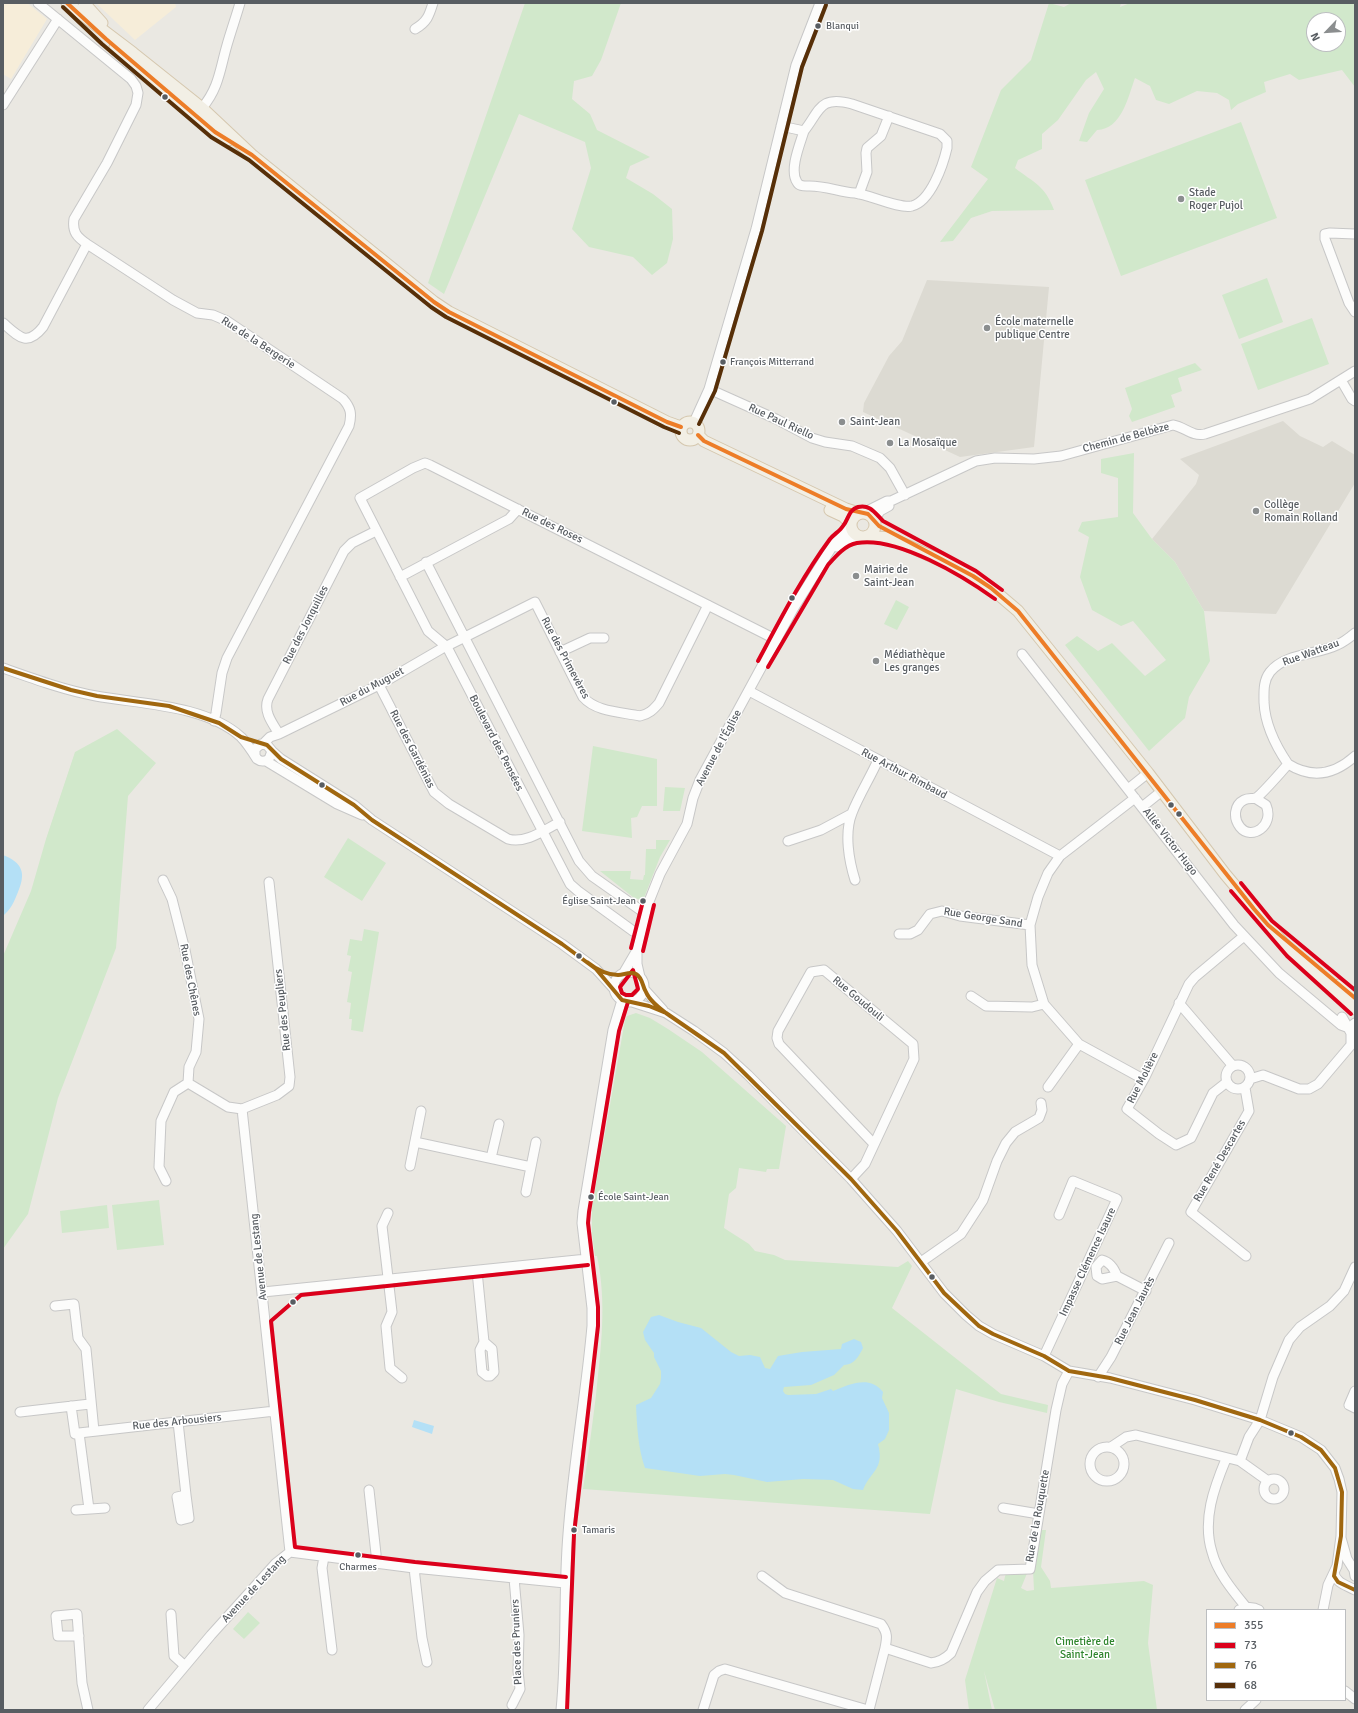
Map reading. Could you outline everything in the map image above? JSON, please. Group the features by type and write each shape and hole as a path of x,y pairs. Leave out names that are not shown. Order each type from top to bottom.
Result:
{"main road":[{"path":"84,3 120,43"},
{"path":"68,4 202,108 252,155 434,302 449,312 655,416 681,427"},
{"path":"68,4 106,39 209,126 252,155"},
{"path":"688,422 694,422 699,429 698,435 693,439 687,440 681,433 681,427 688,422"},
{"path":"698,435 704,441 846,509 871,516 874,522 873,531 862,536"},
{"path":"754,465 843,516 851,525 854,533 862,536 890,538 933,556"},
{"path":"851,525 854,516 861,513"},
{"path":"874,522 933,556 973,576 992,588 1018,611 1148,773 1225,874 1268,925 1354,1004"}],"street":[{"name":"Rue de la Bergerie","path":"38,3 131,80 136,86 138,93 136,105 107,163 74,219 73,226 75,233 87,244 172,300 197,313 213,315 227,321 343,399 349,405 352,414 349,426 227,658 222,673 216,722"},
{"path":"202,108 208,101 219,80 227,46 240,3"},
{"path":"414,29 424,23 429,17 433,3"},
{"path":"694,422 708,389 756,230 796,65 820,3"},
{"path":"3,105 58,19"},
{"path":"833,102 848,103 889,116 943,136 947,144 944,157 931,190 918,202 912,206 902,206 859,194 818,186 804,186 798,184 795,178 794,169 804,131 816,112 824,105 833,102"},
{"path":"859,194 866,172 866,153 868,148 882,136 889,116"},
{"path":"781,126 804,131"},
{"path":"1355,234 1330,233 1325,234 1325,239 1350,303 1355,312"},
{"path":"3,323 21,338 29,339 36,336 43,327 87,244"},
{"name":"Chemin de Belbèze","path":"861,513 887,501 892,501 969,464 984,459 1034,459 1060,456 1173,425 1180,426 1193,434 1206,434 1310,399 1355,371"},
{"path":"1341,380 1352,399 1355,401"},
{"name":"Rue Paul Riello","path":"708,389 776,418 812,438 825,442 852,446 880,458 890,468 905,495"},
{"name":"Rue des Roses","path":"376,531 360,498 425,464 438,468 777,640"},
{"name":"Chemin de Belbèze","path":"874,522 880,511 889,506 892,501"},
{"path":"400,577 509,519 518,509"},
{"name":"Avenue de l'Église","path":"640,977 637,964 637,950 651,895 660,874 687,824 693,798 700,780 793,609 835,542 851,525"},
{"name":"Boulevard des Pensées","path":"376,531 428,631 447,647 570,884 627,926 641,934"},
{"name":"Rue des Jonquilles","path":"279,734 268,716 266,704 268,699 344,551 352,543 376,531"},
{"name":"Avenue de l'Église","path":"827,556 844,541 862,536"},
{"name":"Boulevard des Pensées","path":"426,562 585,869 598,881 646,914"},
{"name":"Rue des Primevères","path":"465,638 535,602 583,697 588,703 597,707 640,716 647,715 654,710 659,703 708,605"},
{"name":"Rue Watteau","path":"1288,764 1273,738 1266,713 1264,688 1269,673 1287,660 1337,646 1355,633"},
{"name":"Rue du Muguet","path":"266,746 279,734 379,685 465,638"},
{"path":"560,652 590,638 604,638"},
{"name":"Allée Victor Hugo","path":"1022,654 1244,936 1285,978 1331,1017 1341,1025 1352,1026"},
{"path":"3,668 71,690 97,696 169,706 216,722 241,737 266,746 281,759 354,805 372,820 536,926 596,969 615,990 617,996 622,1000 666,1013"},
{"name":"Rue des Gardénias","path":"379,685 428,782 439,797 508,839 515,841 523,840 560,822"},
{"name":"Rue Arthur Rimbaud","path":"749,691 1060,856"},
{"path":"241,737 259,760 266,761 337,804 372,820"},
{"path":"255,755 255,749 266,746"},
{"path":"266,746 271,757 266,761"},
{"path":"1255,798 1288,764 1305,772 1324,774 1336,770 1355,756"},
{"path":"855,880 849,857 849,831 851,814 878,760"},
{"path":"1128,789 1148,773"},
{"path":"1142,807 1162,791"},
{"path":"1135,798 1060,856 1045,879 1038,896 1030,925 1032,965 1044,1004 1079,1044 1143,1078"},
{"path":"788,841 821,830 851,814"},
{"name":"Rue des Chênes","path":"163,880 172,899 185,950 199,1019 196,1052 189,1067 188,1083"},
{"name":"Rue des Peupliers","path":"242,1109 277,1095 289,1086 290,1077 269,882"},
{"name":"Rue George Sand","path":"898,934 910,934 918,930 930,914 942,910 960,916 1030,925"},
{"name":"Rue Molière","path":"1227,1082 1213,1093 1191,1138 1176,1145 1159,1134 1127,1109 1189,984 1195,977 1244,936"},
{"name":"Avenue de l'Église","path":"622,974 637,950"},
{"path":"596,969 614,975 629,972 640,977 644,989 666,1013 724,1053 758,1085 851,1179 897,1231 954,1304 979,1326 993,1334 1044,1356 1069,1371 1110,1378 1195,1400 1278,1426 1311,1442 1335,1468 1340,1479 1342,1492 1341,1536 1335,1569 1328,1585 1328,1592 1323,1609"},
{"name":"Rue Goudouli","path":"851,1179 864,1164 873,1142 914,1059 913,1044 824,970 811,972 778,1031 777,1038 779,1044 873,1142"},
{"path":"615,990 616,982 622,974"},
{"path":"632,1002 641,996 644,989"},
{"path":"971,996 986,1006 1032,1007 1044,1004"},
{"path":"561,1710 564,1684 565,1583 573,1476 592,1326 592,1308 582,1223 583,1211 613,1030 622,1000"},
{"path":"1179,1003 1233,1066"},
{"path":"1342,1017 1354,1004"},
{"path":"1250,1078 1263,1075 1299,1089 1309,1089 1318,1084 1351,1045 1352,1026 1342,1017 1331,1017"},
{"path":"1048,1087 1079,1044"},
{"path":"1241,1065 1248,1070 1250,1078 1245,1088 1237,1089 1229,1086 1226,1073 1233,1066 1241,1065"},
{"path":"166,1181 159,1167 161,1121 174,1092 188,1083 228,1108 242,1109"},
{"name":"Rue René Descartes","path":"1245,1088 1249,1111 1191,1212 1246,1256"},
{"path":"921,1262 961,1234 983,1200 997,1161 1006,1143 1015,1132 1039,1118 1042,1110 1041,1103"},
{"name":"Avenue de Lestang","path":"148,1710 276,1563 290,1552 242,1109"},
{"path":"410,1166 421,1112"},
{"path":"491,1158 499,1124"},
{"path":"415,1142 531,1167"},
{"path":"526,1192 536,1142"},
{"name":"Impasse Clémence Isaure","path":"1044,1356 1117,1199 1073,1181 1059,1214"},
{"path":"388,1213 382,1226 392,1312 386,1326 390,1368 402,1378"},
{"name":"Rue Jean Jaurès","path":"1098,1377 1111,1357 1146,1291 1169,1243"},
{"path":"263,1292 587,1259"},
{"path":"1240,1461 1249,1437 1260,1420 1273,1376 1289,1340 1300,1327 1330,1306 1344,1291 1355,1267"},
{"path":"477,1270 484,1342"},
{"path":"1117,1276 1146,1291"},
{"path":"55,1306 74,1304 78,1338 86,1349 90,1404 94,1431"},
{"name":"Rue de la Rouquette","path":"885,1648 931,1663 945,1659 951,1653 977,1592 986,1581 998,1570 1030,1569 1056,1410 1062,1384 1069,1371"},
{"path":"1355,1392 1349,1405 1355,1408"},
{"path":"20,1412 90,1404"},
{"path":"71,1406 75,1434 79,1433 89,1509"},
{"name":"Rue des Arbousiers","path":"79,1433 275,1411"},
{"path":"178,1422 186,1495"},
{"path":"1111,1448 1126,1437 1136,1435 1226,1459 1240,1461 1268,1481"},
{"path":"1226,1459 1216,1483 1210,1509 1209,1538 1212,1553 1220,1571 1242,1608 1252,1607 1257,1609"},
{"path":"369,1490 376,1554 375,1563"},
{"path":"76,1510 105,1508"},
{"path":"1004,1508 1039,1514"},
{"path":"1328,1592 1342,1583 1351,1581 1355,1575 1341,1536"},
{"path":"290,1552 414,1568 565,1583"},
{"path":"324,1557 322,1568 332,1650"},
{"path":"1335,1569 1343,1563 1350,1564"},
{"path":"414,1568 422,1638 427,1662"},
{"path":"1335,1569 1336,1580 1355,1590"},
{"path":"704,1710 714,1674 726,1669 869,1710 888,1636 886,1630 881,1624 785,1592 762,1576"},
{"name":"Place des Pruniers","path":"512,1705 520,1689 518,1671 519,1635 514,1578"},
{"path":"171,1614 174,1656 185,1666"},
{"path":"79,1636 82,1683 88,1710"},
{"path":"1346,1692 1355,1699"},
{"path":"1245,1710 1255,1701"}],"shaded area":[{"path":"3,3 27,3 47,19 11,79 3,74"},
{"path":"96,3 175,3 176,7 135,40"},
{"path":"927,280 1049,287 1034,447 960,457 863,412 864,403 889,356 902,341"},
{"name":"Collège Romain Rolland","path":"1283,421 1300,436 1323,447 1332,441 1355,455 1355,483 1276,614 1204,611 1175,562 1152,539 1196,484 1199,475 1180,459"}],"green space":[{"path":"525,3 621,3 601,60 592,76 574,81 572,99 590,114 597,130 650,157 630,166 626,178 653,194 672,209 673,239 667,263 652,275 633,257 589,247 572,229 591,168 585,142 519,114 444,294 428,283"},
{"path":"1049,3 1064,7 1071,3 1121,3 1120,7 1130,3 1355,3 1355,87 1342,70 1299,80 1290,74 1264,82 1266,92 1238,104 1231,110 1229,100 1217,93 1197,91 1169,104 1156,100 1150,86 1135,78 1123,111 1118,118 1106,128 1097,130 1087,142 1079,141 1089,113 1104,89 1096,72 1086,80 1058,120 1042,134 1042,149 1018,160 1015,168 1043,190 1051,202 1054,210 992,211 971,218 953,241 940,242 988,179 971,167 1001,90 1031,60"},
{"name":"Stade Roger Pujol","path":"1241,122 1277,218 1121,276 1085,180"},
{"path":"1267,278 1283,322 1239,339 1222,295"},
{"path":"1312,318 1329,364 1258,390 1241,344"},
{"path":"1195,363 1202,370 1178,378 1182,391 1171,395 1175,407 1132,422 1129,416 1132,409 1125,388"},
{"path":"1134,453 1133,513 1152,539 1175,562 1204,611 1210,661 1189,697 1185,718 1149,751 1065,645 1077,636 1098,651 1112,643 1145,676 1166,660 1133,621 1121,626 1092,610 1080,577 1089,537 1078,531 1082,522 1118,517 1118,478 1101,473 1101,459"},
{"path":"896,600 909,607 897,630 884,624"},
{"path":"117,729 156,763 128,796 116,948 58,1098 28,1214 3,1249 3,956 31,891 46,839 75,752"},
{"path":"593,746 657,759 657,806 642,806 637,817 631,818 632,838 582,831"},
{"path":"665,787 685,788 680,811 663,811"},
{"path":"348,838 386,863 362,901 324,877"},
{"path":"656,840 670,840 660,857 644,898 641,900 634,898 600,871 631,871 630,879 643,880 645,875 646,849 656,849"},
{"path":"364,929 379,932 363,1032 351,1030 352,1019 349,1019 351,1003 347,1002 352,972 348,971 351,956 347,955 350,939 362,941"},
{"path":"636,1013 650,1018 702,1052 786,1126 779,1169 767,1169 766,1172 739,1168 736,1188 729,1194 724,1228 749,1244 755,1251 774,1255 785,1260 898,1267 908,1261 912,1266 892,1308 1001,1394 1048,1405 1047,1413 999,1402 956,1389 930,1514 583,1489 596,1395 602,1326 602,1291 592,1233 592,1207 625,1020 627,1016"},
{"path":"159,1200 164,1245 117,1250 112,1205"},
{"path":"107,1205 109,1228 62,1233 60,1211"},
{"name":"Cimetière de Saint-Jean","path":"1041,1530 1046,1530 1041,1567 1050,1581 1051,1588 1144,1581 1153,1585 1148,1643 1157,1710 995,1710 984,1671 992,1710 969,1710 965,1680 997,1578 1004,1581 1006,1572 1028,1571 1021,1588 1027,1591 1034,1590 1033,1570"},
{"path":"248,1612 260,1623 244,1639 233,1629"}],"water":[{"path":"3,855 15,861 19,865 22,879 15,899 3,916"},
{"path":"659,1315 701,1328 731,1352 739,1356 750,1355 760,1357 765,1368 770,1369 778,1356 802,1352 841,1349 842,1344 854,1339 861,1342 863,1348 856,1360 848,1365 844,1365 834,1375 811,1385 784,1387 783,1391 788,1395 816,1394 831,1389 833,1391 860,1382 866,1382 878,1387 883,1392 882,1398 889,1413 889,1430 885,1439 878,1444 880,1459 876,1470 863,1490 853,1489 833,1480 803,1479 767,1482 734,1475 725,1474 700,1476 645,1468 639,1445 636,1405 651,1398 660,1384 661,1371 654,1357 654,1353 645,1340 643,1332 651,1317"},
{"path":"414,1420 434,1426 432,1434 412,1427"}],"transit line":[{"name":"355","path":"67,3 106,39 215,132 252,155 434,302 449,312 667,422 681,427"},
{"name":"68","path":"699,424 715,391 762,231 802,67 826,5"},
{"name":"68","path":"63,7 102,44 211,137 249,160 431,307 446,317 664,427 679,433"},
{"name":"355","path":"698,435 704,441 846,509 868,514 879,526 973,576 991,588 1018,611 1254,909 1268,925 1355,998"},
{"name":"73","path":"758,661 810,568 830,539 842,528 850,512 858,507 862,506 869,508 883,521 976,571 1002,590"},
{"name":"73","path":"768,667 828,565 848,546 853,544 873,542 910,552 948,569 995,599"},
{"name":"76","path":"3,668 71,690 97,696 169,706 219,723 241,737 267,745 281,759 354,805 372,820 562,944 596,969 622,1000 649,1006 666,1013 724,1053 851,1179 897,1231 944,1293 979,1326 993,1334 1044,1356 1069,1371 1110,1378 1195,1400 1260,1420 1301,1437 1321,1450 1335,1468 1342,1492 1341,1536 1334,1576 1338,1582 1355,1590"},
{"name":"73","path":"1241,883 1272,921 1355,990"},
{"name":"73","path":"1231,891 1287,956 1351,1014"},
{"name":"73","path":"631,948 643,901"},
{"name":"73","path":"643,951 654,905"},
{"name":"76","path":"587,962 609,974 636,974 640,978 650,999 656,1006 670,1016"},
{"name":"73","path":"633,970 638,989 632,995 626,995 622,993 620,987 633,970"},
{"name":"73","path":"567,1710 574,1534 598,1326 598,1307 588,1223 619,1031 628,1002"},
{"name":"73","path":"566,1577 415,1562 295,1547 271,1321 301,1295 588,1265"}],"place":[{"name":"Blanqui","path":"818,26"},
{"name":"Stade Roger Pujol","path":"1181,199"},
{"name":"École maternelle publique Centre","path":"987,328"},
{"name":"François Mitterrand","path":"723,362"},
{"name":"Saint-Jean","path":"842,422"},
{"name":"La Mosaïque","path":"890,443"},
{"name":"Collège Romain Rolland","path":"1256,511"},
{"name":"Mairie de Saint-Jean","path":"856,576"},
{"name":"Médiathèque Les granges","path":"876,661"},
{"name":"Église Saint-Jean","path":"643,901"},
{"name":"École Saint-Jean","path":"591,1197"},
{"name":"Tamaris","path":"574,1530"},
{"name":"Charmes","path":"358,1555"}]}
